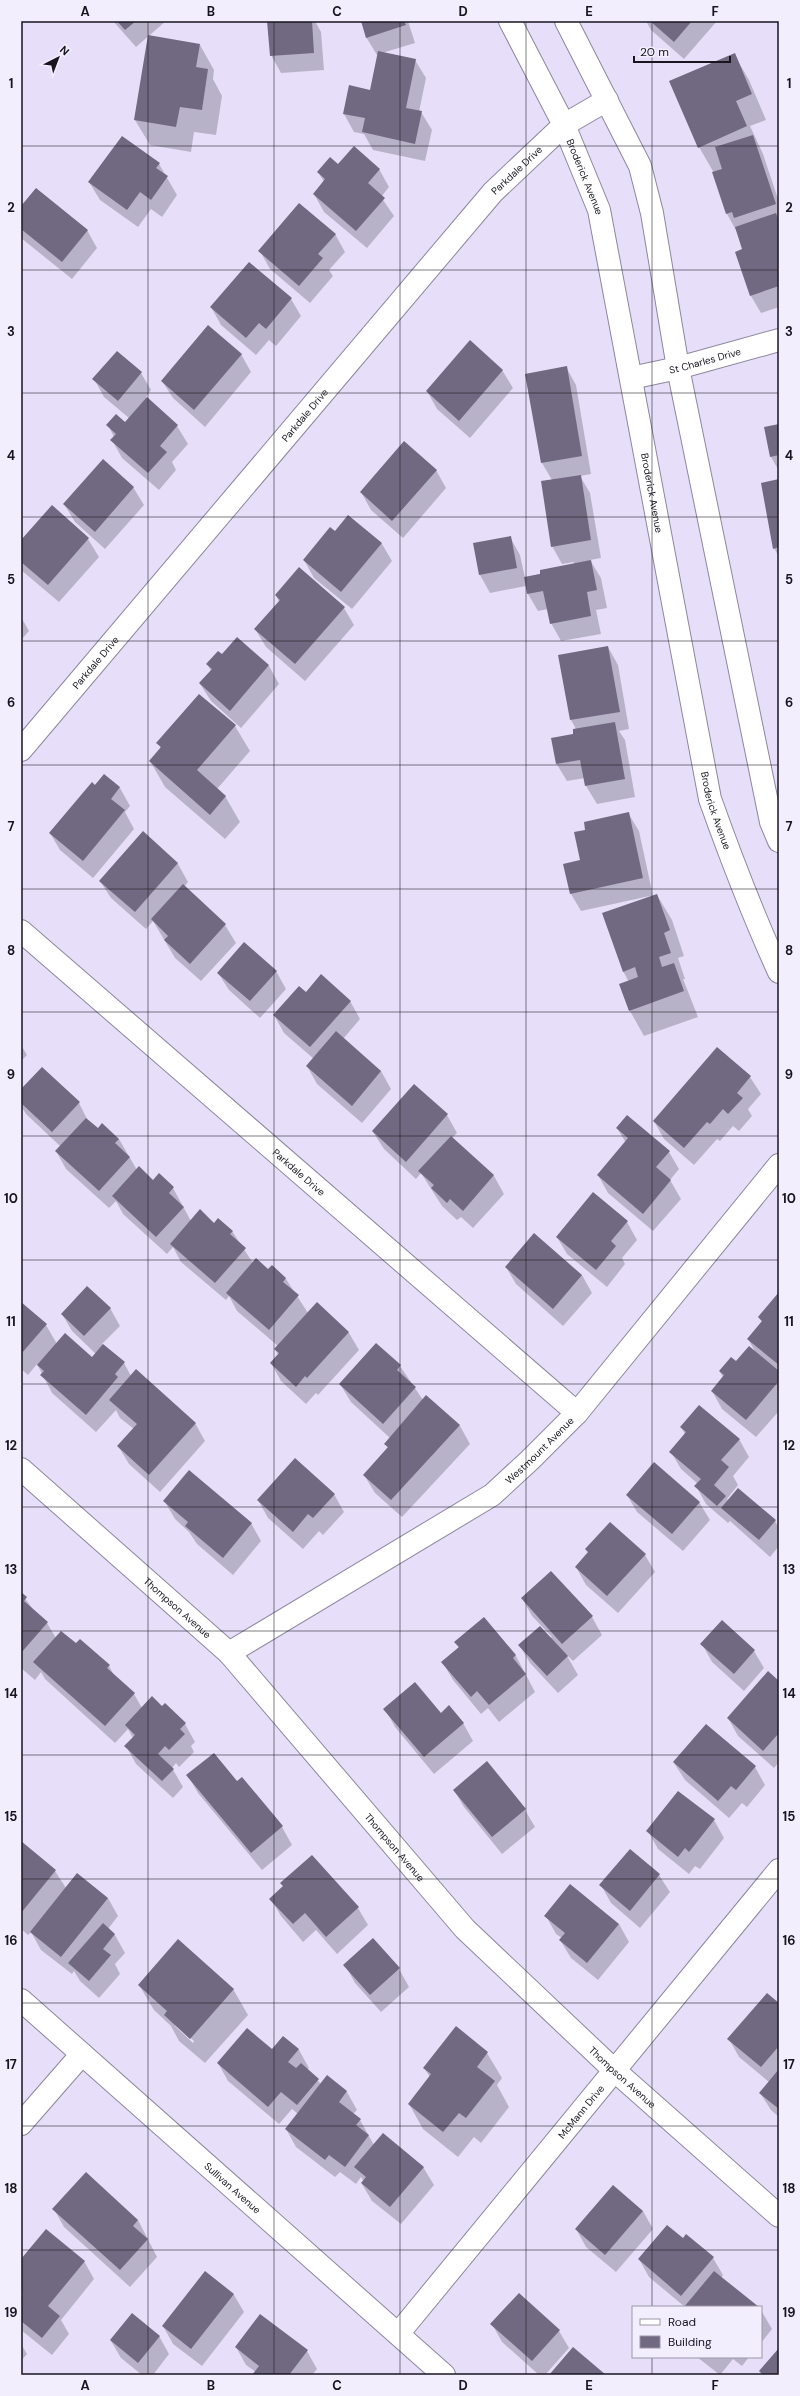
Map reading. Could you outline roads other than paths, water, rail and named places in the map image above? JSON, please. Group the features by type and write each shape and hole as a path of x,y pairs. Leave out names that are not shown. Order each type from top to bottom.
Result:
{"street":[{"name":"Broderick Avenue","path":"510,21 564,124 599,210 710,799 742,890 759,922 779,972"},
{"path":"566,21 640,166 652,213 678,368 771,822 779,841"},
{"name":"Parkdale Drive","path":"21,750 493,192 564,124 607,100"},
{"name":"St Charles Drive","path":"630,378 678,368 779,340"},
{"name":"Parkdale Drive","path":"21,931 577,1413"},
{"name":"Westmount Avenue","path":"229,1654 492,1495 577,1413 779,1165"},
{"name":"Thompson Avenue","path":"21,1469 229,1654 465,1929 614,2070 779,2216"},
{"name":"McMann Drive","path":"398,2334 779,1870"},
{"name":"Sullivan Avenue","path":"21,2000 444,2375"},
{"path":"21,2124 82,2054"}]}
